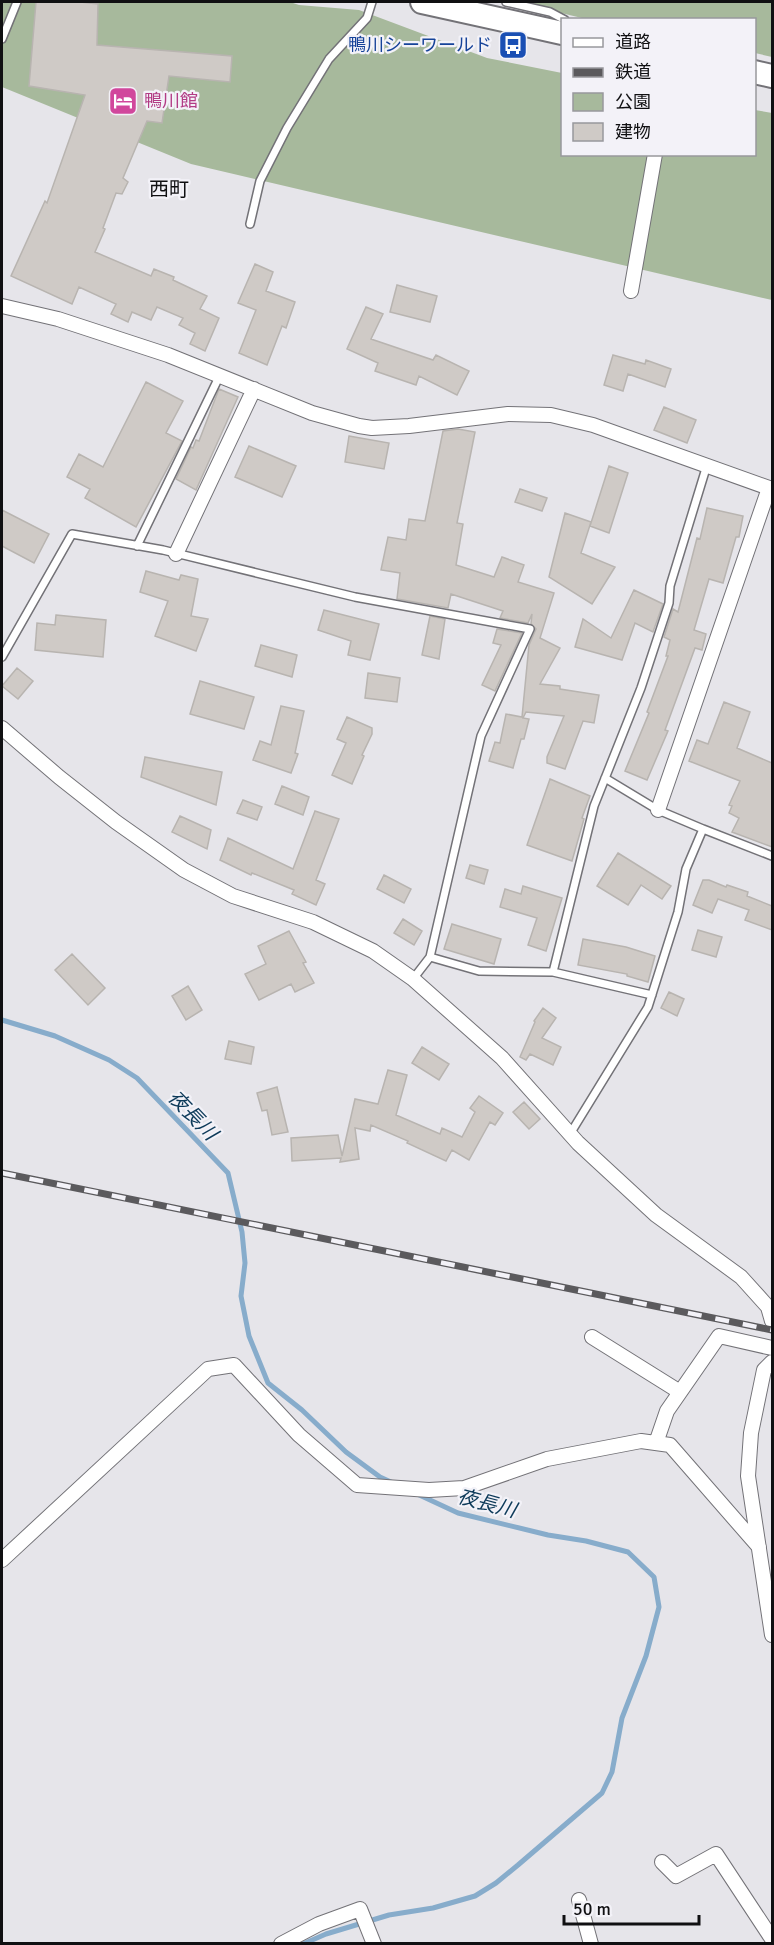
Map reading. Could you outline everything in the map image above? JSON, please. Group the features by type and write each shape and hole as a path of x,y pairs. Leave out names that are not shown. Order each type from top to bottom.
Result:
{"highway":[{"path":"436,3 561,33"},
{"path":"756,72 772,76"}],"street":[{"path":"631,291 655,156"},
{"path":"2,306 58,319 168,355 312,413 372,428 508,414 551,415 593,425 771,488 658,810"},
{"path":"176,554 254,389"},
{"path":"2,728 108,816 184,870 232,896 313,922 373,951 413,979 502,1059 570,1134 656,1215 741,1277 771,1313"},
{"path":"656,1443 668,1411 719,1336 772,1348"},
{"path":"592,1337 680,1392"},
{"path":"772,1362 764,1370 751,1433 748,1476 772,1635"},
{"path":"2,1560 208,1369 234,1365 299,1435 357,1485 417,1489 464,1488 547,1459 641,1441 670,1444 759,1547"},
{"path":"662,1862 676,1876 716,1854 772,1940 766,1944"},
{"path":"579,1900 591,1944"},
{"path":"281,1944 319,1924 360,1909 373,1939"}],"lane":[{"path":"2,39 17,2"},
{"path":"250,224 260,181 286,128 329,59 367,18 372,2"},
{"path":"506,2 550,12 561,18"},
{"path":"436,3 517,31 561,38"},
{"path":"137,546 220,375"},
{"path":"553,972 594,806 641,688 666,613 670,586 707,465"},
{"path":"2,657 72,534 176,554 355,597 530,629 481,736 430,957 413,979"},
{"path":"605,778 658,810 772,856"},
{"path":"570,1134 648,1007 678,912 686,869 703,829"},
{"path":"430,957 479,970 553,972 652,994"}],"green space":[{"path":"2,2 290,2 299,5 359,10 487,58 561,73 561,156 756,156 756,110 772,113 772,300 191,164 2,87"},
{"path":"528,2 772,2 772,57 756,53 756,18 582,18 532,6"}],"building":[{"name":"鴨川館","path":"36,2 98,4 97,45 232,56 230,82 169,76 162,123 147,121 123,178 128,182 122,194 116,193 95,252 151,276 154,269 174,277 173,280 207,296 200,309 219,318 205,351 190,344 195,333 179,325 183,318 157,307 151,320 132,312 128,322 111,314 116,304 79,287 72,304 11,276 45,201 47,203 85,95 29,86"},
{"path":"255,264 273,272 266,291 295,302 286,328 282,326 267,365 239,353 256,310 238,303"},
{"path":"397,285 437,296 430,322 390,312"},
{"path":"366,307 383,314 371,339 433,360 436,355 469,371 457,395 419,376 416,385 375,371 378,363 347,349"},
{"path":"613,355 645,364 646,360 671,369 665,387 628,374 623,391 604,385"},
{"path":"146,382 183,401 166,433 182,441 136,527 85,498 90,489 67,477 79,454 103,467"},
{"path":"219,389 238,397 196,490 176,479 191,447 193,448 196,440 199,441"},
{"path":"664,407 696,420 687,443 654,430"},
{"path":"458,429 475,432 457,523 463,524 456,565 494,577 502,557 524,565 518,582 554,593 540,638 560,648 540,684 599,695 594,723 583,721 565,769 547,763 547,757 564,716 526,712 523,718 529,719 513,768 489,761 495,742 500,743 506,714 522,717 529,645 536,629 531,624 532,614 528,623 500,618 503,611 451,594 448,608 397,599 400,573 381,570 388,537 406,540 409,519 425,521 443,431"},
{"path":"349,436 389,443 384,469 345,462"},
{"path":"249,446 296,466 282,497 235,477"},
{"path":"609,466 628,473 609,533 590,526"},
{"path":"520,489 547,498 542,511 515,502"},
{"path":"707,508 743,516 739,537 736,537 723,583 709,579 694,630 706,634 702,650 695,648 665,730 668,731 647,780 625,771 649,713 647,712 668,656 666,656 670,640 664,637 673,609 678,612"},
{"path":"2,510 49,534 34,563 2,546"},
{"path":"565,513 591,522 581,553 615,567 592,604 549,577"},
{"path":"146,571 179,580 181,575 198,579 191,616 208,619 196,651 155,636 168,601 140,592"},
{"path":"634,590 663,604 653,632 635,623 622,660 575,647 583,619 611,638"},
{"path":"324,610 379,624 370,660 348,655 351,641 318,630"},
{"path":"56,615 106,620 103,657 35,650 37,623 55,625"},
{"path":"430,616 445,619 439,659 422,655"},
{"path":"497,629 522,633 495,691 482,685 501,645 493,643"},
{"path":"261,645 297,655 292,677 255,666"},
{"path":"17,668 33,681 18,699 2,686"},
{"path":"368,673 400,678 397,702 365,698"},
{"path":"200,681 254,697 244,729 190,714"},
{"path":"724,702 750,712 737,748 772,763 772,847 732,832 739,818 729,813 732,806 729,805 740,781 689,761 697,740 708,744"},
{"path":"281,706 304,711 295,753 298,754 291,773 253,760 260,741 271,745"},
{"path":"347,717 372,728 372,734 352,784 332,775 346,743 337,739"},
{"path":"145,757 222,772 216,805 141,777"},
{"path":"550,779 590,796 582,818 584,819 572,861 527,845"},
{"path":"282,786 309,797 303,815 275,804"},
{"path":"243,800 262,807 257,820 237,813"},
{"path":"315,811 339,819 316,880 325,884 316,905 292,894 294,890 252,873 251,875 220,860 228,838 293,869"},
{"path":"180,816 211,830 207,849 172,832"},
{"path":"618,853 671,886 662,899 641,885 628,905 597,886"},
{"path":"470,865 488,870 484,884 466,878"},
{"path":"384,875 411,889 404,903 377,889"},
{"path":"703,880 748,892 747,896 772,906 772,930 745,920 749,910 718,899 712,913 693,905"},
{"path":"523,886 562,898 546,951 528,945 537,918 500,907 505,889 521,894"},
{"path":"403,919 422,931 414,945 394,933"},
{"path":"452,924 501,939 494,964 444,949"},
{"path":"698,930 722,937 716,957 692,950"},
{"path":"289,931 306,962 303,963 314,983 295,992 291,984 259,1000 245,974 266,964 258,946"},
{"path":"583,939 626,947 655,956 648,982 627,976 627,974 578,965"},
{"path":"72,954 105,988 88,1005 55,970"},
{"path":"188,986 202,1010 186,1020 172,996"},
{"path":"669,992 684,999 677,1016 661,1008"},
{"path":"543,1008 556,1018 542,1038 561,1047 553,1065 530,1054 526,1060 520,1057 534,1021"},
{"path":"229,1041 254,1047 251,1064 225,1059"},
{"path":"422,1047 449,1064 439,1080 412,1063"},
{"path":"388,1070 407,1075 396,1115 440,1134 442,1128 462,1137 475,1112 470,1108 479,1096 503,1113 495,1125 490,1122 469,1160 452,1150 446,1161 371,1125 370,1131 355,1128 359,1159 340,1162 341,1158 292,1161 291,1138 338,1135 342,1156 355,1099 378,1104"},
{"path":"277,1087 288,1132 272,1135 267,1110 262,1111 257,1093"},
{"path":"524,1102 540,1119 529,1129 513,1112"}],"waterway":[{"name":"夜長川","path":"2,1020 55,1036 109,1060 137,1078 228,1173 242,1232 245,1263 241,1296 249,1336 268,1383 302,1410 346,1452 380,1477 393,1483"},
{"name":"夜長川","path":"303,1944 326,1934 389,1915 433,1908 475,1896 496,1883 602,1793 612,1772 622,1718 646,1656 659,1607 654,1577 628,1552 458,1513 415,1493"}],"railway":[{"path":"2,1173 772,1330"}],"place":[{"name":"鴨川シーワールド","path":"513,45"},
{"name":"鴨川館","path":"123,101"}],"district":[{"name":"西町","path":"169,189"}]}
